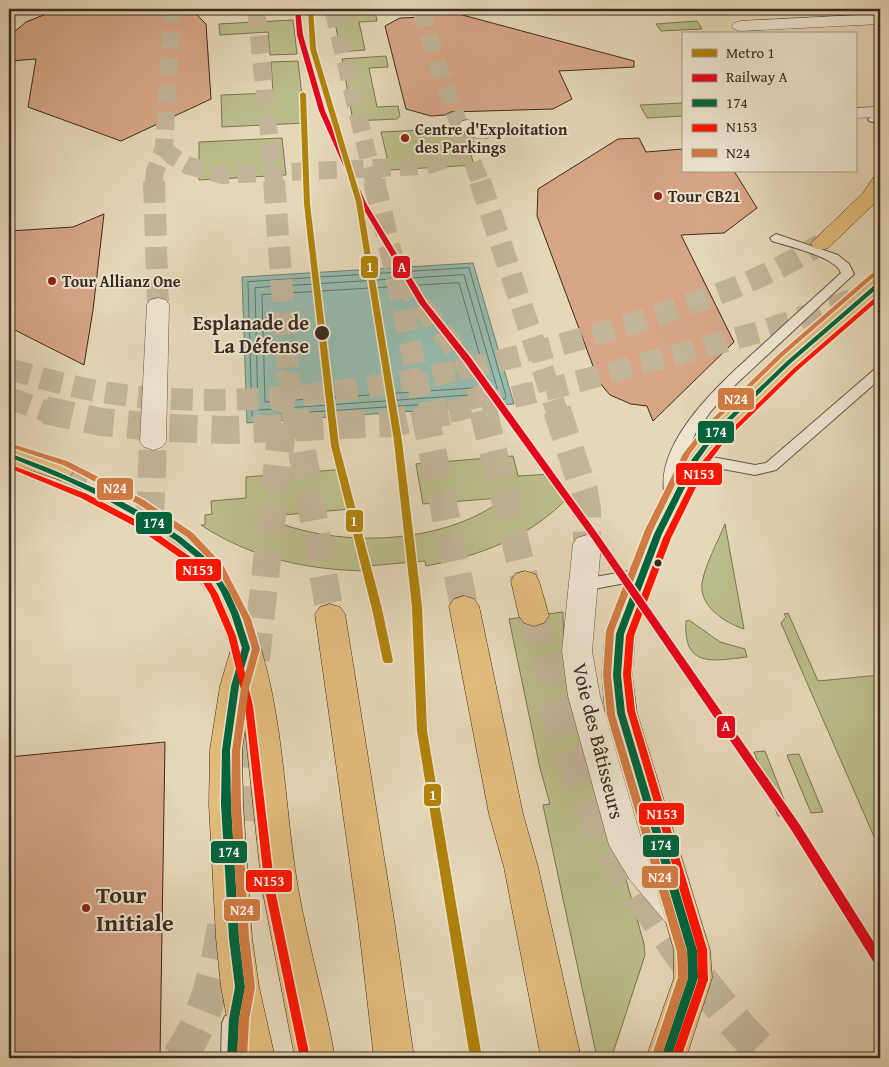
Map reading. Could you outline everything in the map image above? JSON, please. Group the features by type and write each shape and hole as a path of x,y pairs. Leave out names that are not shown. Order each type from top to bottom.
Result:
{"main road":[{"path":"821,244 870,197 880,182"},
{"path":"666,1058 692,978 692,950 626,732 618,697 617,675 620,634 641,575 672,502 696,458 715,432 789,362 880,283"},
{"path":"9,455 60,472"},
{"path":"525,581 534,616"},
{"path":"222,590 238,623 246,648 257,698 264,740 280,888 315,1058"},
{"path":"464,606 506,814 521,867 561,1058"},
{"path":"330,614 372,892 394,1058"},
{"path":"246,648 235,686 226,750 226,804 234,938 240,987 255,1058"}],"street":[{"path":"740,26 880,19"},
{"path":"856,113 878,115"},
{"path":"153,442 158,305"},
{"name":"Voie des Bâtisseurs","path":"587,544 577,651 584,696 626,845 642,870 674,905 683,919"}],"lane":[{"path":"672,502 670,477 673,466 689,432 706,408 730,382 848,274 847,268 834,258 776,238"},
{"path":"696,458 755,470 771,467 880,372"},
{"path":"583,584 641,575"},
{"path":"232,1058 234,1019 240,987"}],"green space":[{"path":"375,11 377,21 359,22 365,50 341,52 333,13"},
{"path":"293,20 297,54 270,55 268,32 220,35 219,24"},
{"path":"697,21 702,29 661,31 656,24"},
{"path":"386,56 388,67 369,68 377,107 398,106 400,116 397,119 353,121 342,59"},
{"path":"298,61 305,123 222,127 221,95 273,93 271,62"},
{"path":"682,103 682,116 647,118 640,105"},
{"path":"463,128 474,165 390,170 381,132"},
{"path":"282,138 286,175 199,180 199,142"},
{"path":"513,456 518,476 553,474 557,486 564,486 566,495 569,496 538,523 521,534 504,543 446,562 426,566 425,561 367,566 367,571 301,565 260,554 240,546 201,525 205,525 205,515 212,514 211,501 246,498 246,477 346,469 351,509 272,516 271,520 298,529 327,535 358,538 389,538 419,534 476,516 501,501 500,498 423,504 416,464"},
{"path":"725,524 744,629 729,623 715,613 709,607 702,592 702,583 706,569"},
{"path":"563,612 564,656 644,944 645,955 613,1053 596,1053 543,805 550,804 540,768 509,619"},
{"path":"788,613 818,681 880,675 880,807 874,808 880,821 880,838 875,839 781,623 786,617 784,614"},
{"path":"689,620 720,642 745,649 747,657 712,660 695,654 689,647 686,636 686,621"},
{"path":"765,751 790,815 778,816 754,752"},
{"path":"799,754 823,812 811,813 787,755"}],"water":[{"path":"473,263 514,404 247,423 242,277"}],"building":[{"path":"59,9 185,9 195,13 206,24 211,99 121,141 28,107 36,59 9,61 9,42 13,33 26,22"},
{"path":"440,9 634,61 634,67 559,71 572,99 553,109 451,112 445,115 431,116 406,109 385,26 400,18 424,17"},
{"path":"639,138 646,152 682,149 682,172 735,172 757,208 724,233 681,235 734,342 653,421 647,406 631,404 610,395 599,382 537,216 538,189 618,139"},
{"name":"Tour Allianz One","path":"104,214 93,310 84,365 9,327 9,231 73,227"},
{"name":"Tour Initiale","path":"165,742 160,1058 9,1058 9,757"}],"tunnel":[{"path":"164,148 172,9"},
{"path":"256,9 274,182"},
{"path":"333,9 374,182"},
{"path":"421,9 440,72 465,141"},
{"path":"164,148 172,156 189,166 223,175 422,166 447,158 458,150 465,141"},
{"path":"465,141 480,182"},
{"path":"154,182 155,171 164,148"},
{"path":"274,181 288,371"},
{"path":"374,181 395,270 424,412"},
{"path":"480,181 557,412"},
{"path":"154,182 158,305"},
{"path":"9,369 102,392 178,399 240,399 366,388 491,363 611,330 719,294 771,272 821,244"},
{"path":"400,279 463,358 477,387 483,412"},
{"path":"449,412 561,386 763,331 880,290"},
{"path":"283,412 288,371"},
{"path":"288,371 295,412"},
{"path":"9,398 48,412"},
{"path":"45,410 101,422 166,428 231,430 391,423 455,410"},
{"path":"251,702 284,410"},
{"path":"295,410 330,614"},
{"path":"424,410 464,606"},
{"path":"483,410 525,581"},
{"path":"557,410 584,492 587,509 587,544"},
{"path":"150,520 153,442"},
{"path":"60,472 150,519 189,550 206,568 222,590"},
{"path":"534,616 556,702"},
{"path":"238,820 251,700"},
{"path":"555,700 586,795 616,855 700,980 740,1028 769,1058"},
{"path":"179,1058 197,1027 210,994 225,924"}],"metro line":[{"name":"1","path":"310,9 313,49 359,202 398,441 417,607 422,731 476,1058"},
{"name":"1","path":"303,94 307,204 335,446 377,609 388,661"}],"rail line":[{"name":"A","path":"297,9 300,35 322,111 363,203 423,303 467,359 594,535 796,828 880,962"}],"transit line":[{"name":"N24","path":"657,1055 683,977 682,952 611,715 607,675 610,631 649,530 687,454 708,426 782,354 873,275"},
{"name":"174","path":"666,1058 693,978 692,950 621,713 617,675 620,634 658,534 696,459 715,433 789,362 880,283"},
{"name":"N153","path":"676,1058 703,980 702,949 631,711 627,675 630,636 667,538 704,464 723,440 796,369 880,296"},
{"name":"N24","path":"12,446 65,463 141,502 190,535 220,567 247,619 256,649 245,688 236,751 236,804 244,937 250,987 244,1020 242,1058"},
{"name":"174","path":"9,455 67,478 105,496 142,516 190,547 205,562 219,581 235,614 246,648"},
{"name":"N153","path":"9,466 84,496 139,525 189,560 201,573 214,594 232,636 249,706 270,890 305,1058"},
{"name":"174","path":"232,1058 234,1019 240,987 234,938 226,804 226,750 235,686 246,648"}],"place":[{"name":"Centre d'Exploitation des Parkings","path":"405,138"},
{"name":"Tour CB21","path":"658,196"},
{"name":"Tour Allianz One","path":"52,281"},
{"name":"Esplanade de La Défense","path":"322,333"},
{"name":"Tour Initiale","path":"86,908"}]}
